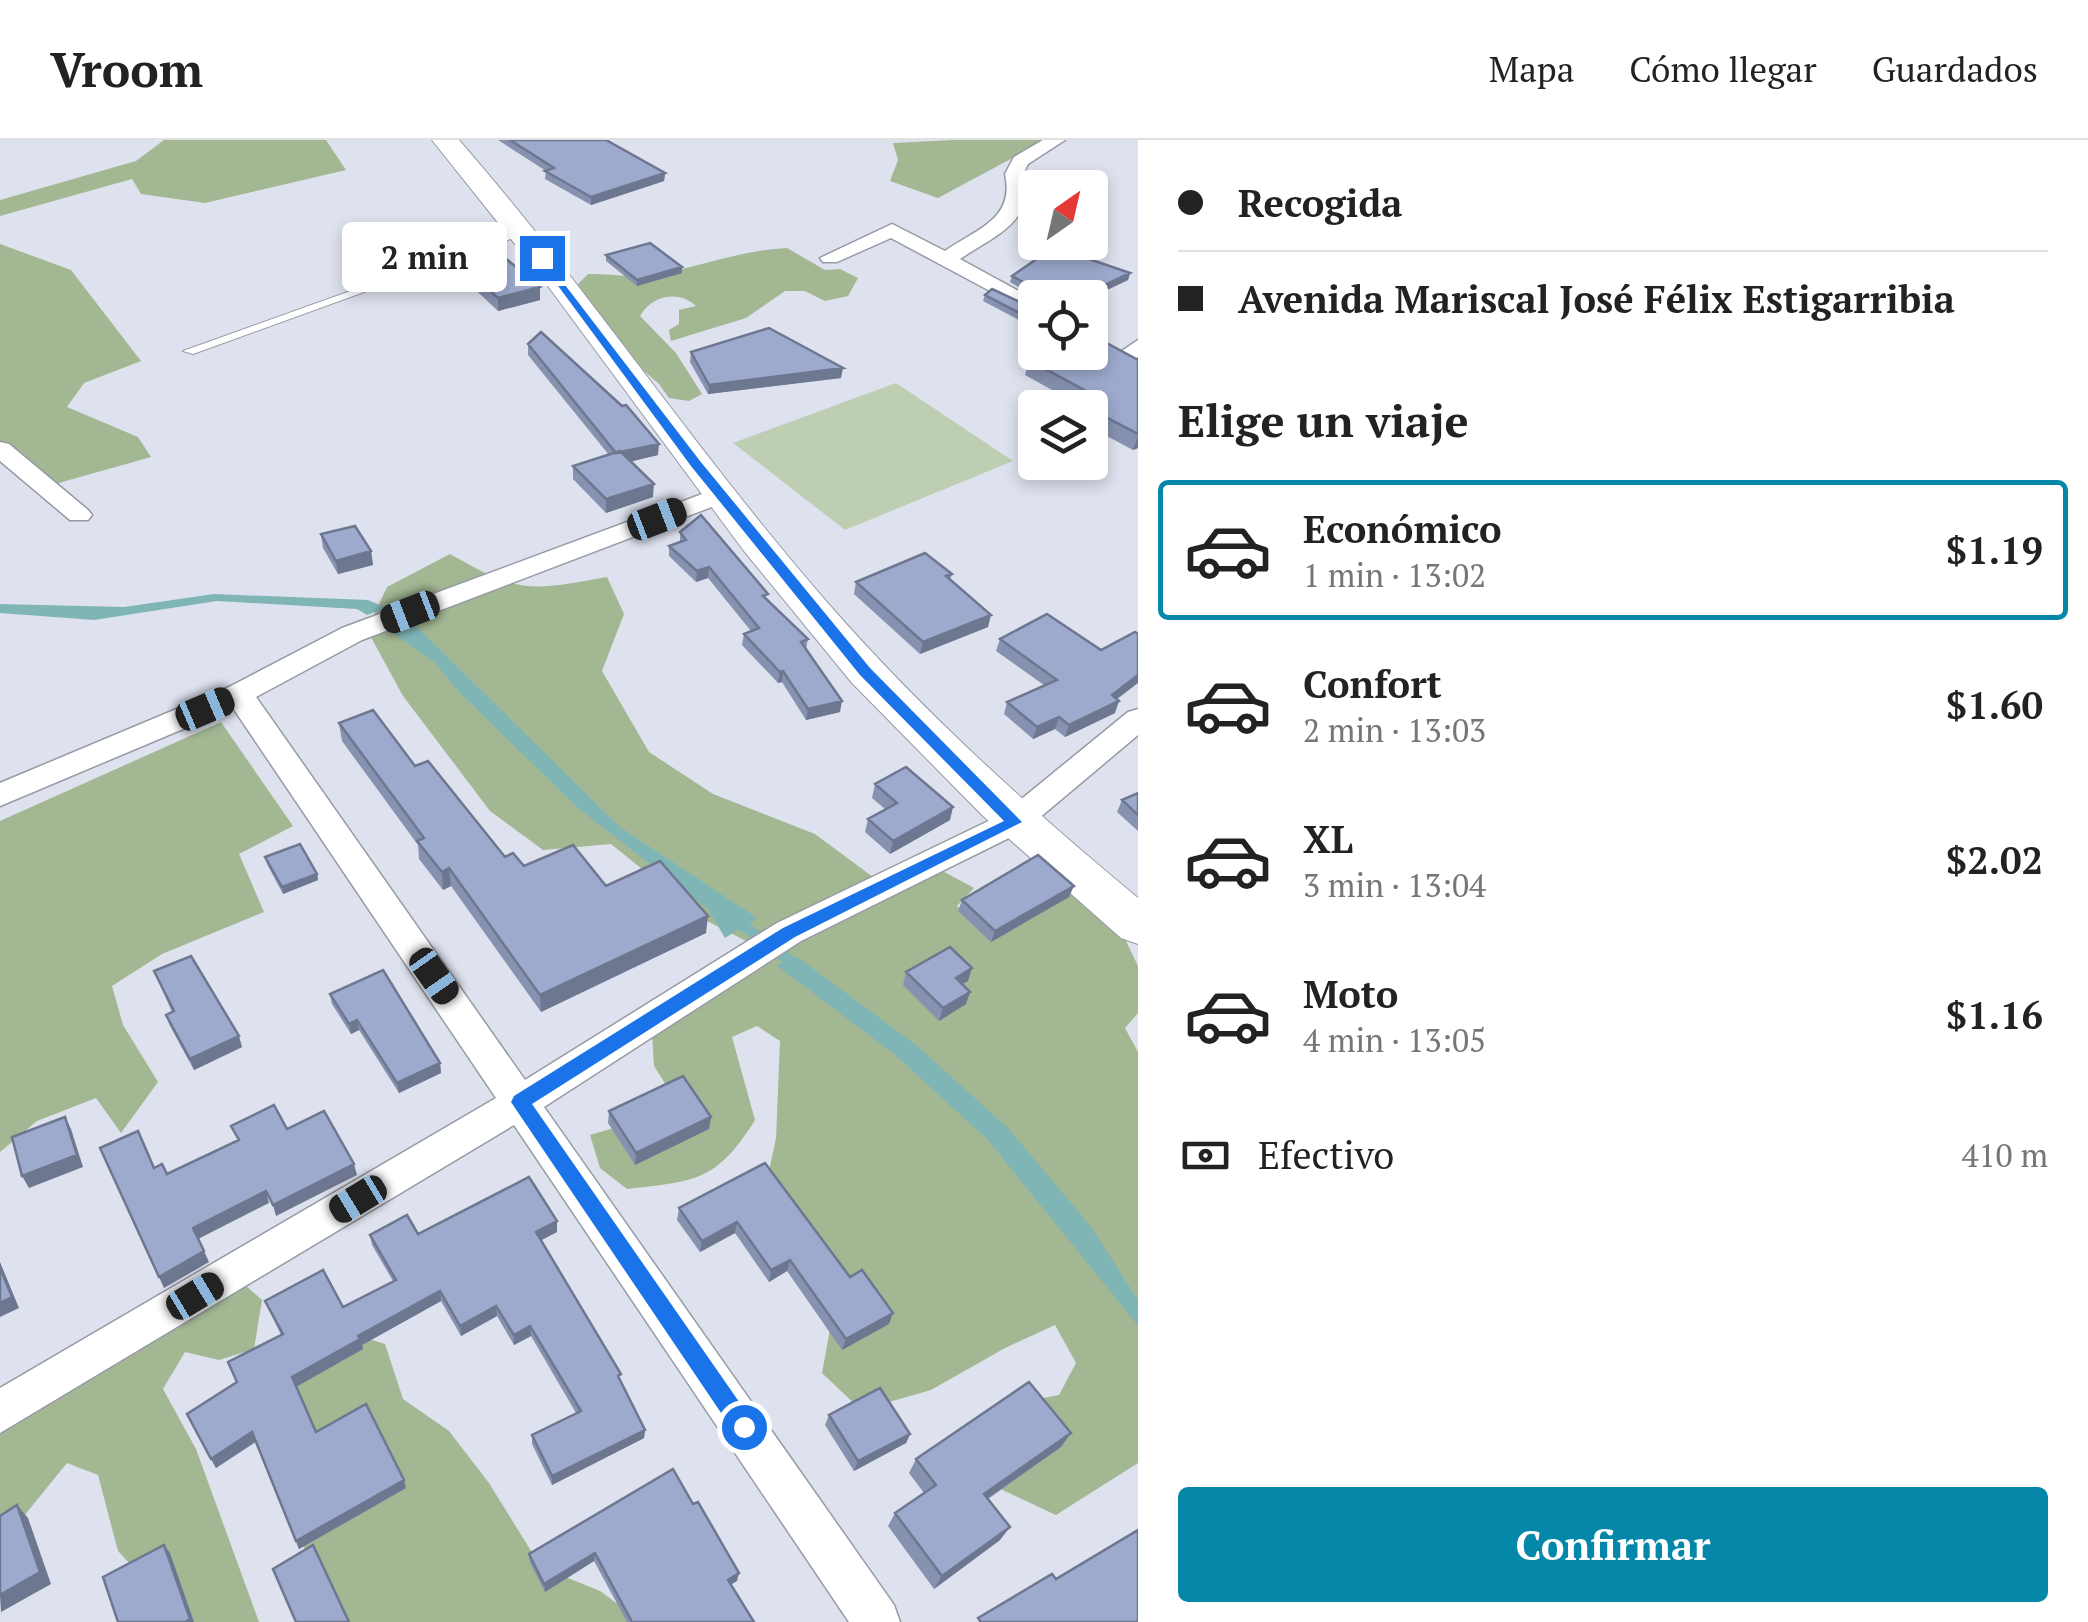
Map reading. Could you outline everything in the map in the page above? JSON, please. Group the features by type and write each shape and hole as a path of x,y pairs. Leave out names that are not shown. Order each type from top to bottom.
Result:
{"main road":[{"path":"445,140 522,233 721,495 865,671 1014,822 1138,925"}],"street":[{"path":"946,260 1014,212 1019,194 1014,174 1021,161 1056,140"},
{"path":"830,258 892,230 1018,300"},
{"path":"0,448 80,515"},
{"path":"0,796 239,694 352,634 721,495"},
{"path":"239,694 877,1622"},
{"path":"0,1412 520,1102 789,932 1014,822 1138,719"}],"lane":[{"path":"188,351 522,233"}],"shaded area":[{"path":"164,140 326,140 346,170 205,203 141,194 132,179 0,216 0,200 136,161"},
{"path":"1046,140 938,198 890,181 898,160 893,143"},
{"path":"0,244 71,270 141,361 84,383 67,407 138,437 151,457 41,488 0,442"},
{"path":"787,248 825,270 840,269 858,278 848,296 825,301 805,291 785,291 746,318 671,341 669,330 679,324 679,310 696,306 682,298 666,297 651,303 640,316 676,353 702,394 689,401 669,398 659,384 621,351 577,285 588,274 657,275 738,255"},
{"path":"896,383 1013,461 845,530 733,443"},
{"path":"450,554 493,576 526,586 607,577 624,614 602,671 649,752 713,794 815,834 873,877 756,946 705,920 611,844 543,850 490,811 403,696 367,630 387,587"},
{"path":"214,594 368,600 386,608 367,615 357,609 217,601 94,620 0,613 0,604 124,607"},
{"path":"415,625 620,827 757,918 725,938 708,909 579,809 459,692 435,663 393,633"},
{"path":"221,722 293,826 239,854 264,912 162,954 112,986 123,1025 158,1082 121,1133 96,1098 37,1121 0,1152 0,821"},
{"path":"1042,858 1126,941 1138,966 1138,1013 1125,1028 1138,1052 1138,1463 1056,1515 992,1485 1010,1404 1059,1395 1076,1363 1055,1325 931,1390 861,1410 822,1373 831,1324 765,1190 776,1138 780,1041 757,1026 732,1037 755,1120 728,1156 702,1175 671,1184 627,1189 600,1168 590,1135 637,1121 673,1096 654,1066 651,1017 939,869 974,888 957,906 970,921"},
{"path":"797,957 915,1044 1008,1128 1092,1228 1138,1300 1138,1326 988,1140 894,1054 776,965"},
{"path":"229,1271 262,1300 254,1349 219,1360 185,1352 163,1389 196,1449 259,1622 139,1622 144,1579 118,1551 98,1475 67,1463 24,1516 0,1516 0,1425"},
{"path":"322,1324 385,1344 403,1399 449,1431 489,1483 541,1567 600,1591 642,1622 335,1622 307,1559 291,1451 287,1343"}],"building":[{"path":"510,140 606,140 665,173 591,197 545,171 554,168"},
{"path":"650,243 682,267 637,280 606,255"},
{"path":"505,258 540,287 498,298 466,269"},
{"path":"1035,260 1092,260 1130,273 1108,284 1108,280 1019,280 1012,276"},
{"path":"992,289 1018,301 1018,312 985,295"},
{"path":"769,328 843,368 709,385 691,352"},
{"path":"541,332 622,406 626,405 659,444 616,453 528,344"},
{"path":"1108,344 1138,360 1138,434 1108,418 1108,390 1084,390 1047,370 1108,370"},
{"path":"620,451 654,484 606,499 573,466"},
{"path":"701,515 768,594 763,596 808,639 801,642 842,701 808,709 783,671 744,634 759,628 709,567 697,571 669,546 686,540 680,532"},
{"path":"355,526 371,551 336,561 321,534"},
{"path":"925,553 952,574 946,576 991,615 923,642 856,582"},
{"path":"1047,614 1101,650 1135,632 1138,634 1138,675 1112,695 1119,701 1069,725 1059,717 1037,727 1007,702 1057,680 1000,639"},
{"path":"373,710 415,766 428,761 505,857 513,853 524,866 573,845 606,886 660,861 708,916 540,995 449,868 442,872 417,841 424,838 339,723"},
{"path":"906,767 953,807 893,841 868,819 897,803 875,784"},
{"path":"1138,793 1138,815 1122,800"},
{"path":"300,844 317,874 282,887 265,857"},
{"path":"1038,855 1074,886 995,931 962,900"},
{"path":"950,947 972,968 956,978 970,992 943,1008 906,972"},
{"path":"191,956 239,1036 190,1059 166,1015 174,1011 154,971"},
{"path":"383,970 440,1063 397,1083 357,1020 349,1024 330,994"},
{"path":"683,1076 711,1117 636,1153 609,1111"},
{"path":"274,1105 287,1129 324,1111 354,1164 273,1205 266,1191 193,1228 204,1251 159,1277 100,1148 138,1131 154,1168 162,1164 167,1174 239,1140 231,1126"},
{"path":"65,1117 77,1155 22,1176 12,1137"},
{"path":"765,1163 850,1277 862,1270 893,1313 846,1339 790,1260 771,1270 737,1222 702,1241 679,1208"},
{"path":"529,1177 557,1221 536,1232 621,1374 618,1376 645,1430 552,1476 532,1435 581,1411 530,1326 514,1335 496,1306 460,1326 440,1291 292,1377 316,1432 366,1404 404,1480 296,1541 252,1432 211,1459 187,1414 237,1382 228,1362 283,1334 265,1301 323,1270 343,1307 396,1280 370,1235 407,1215 418,1234"},
{"path":"0,1268 12,1297 0,1303"},
{"path":"1029,1382 1071,1433 984,1494 1010,1527 942,1576 895,1513 936,1485 916,1459"},
{"path":"880,1388 910,1434 858,1461 829,1415"},
{"path":"673,1469 693,1504 698,1502 739,1573 728,1580 754,1622 632,1622 595,1553 544,1584 529,1554"},
{"path":"17,1505 40,1572 0,1595 0,1516"},
{"path":"1138,1530 1138,1622 981,1622 978,1618 1052,1574 1056,1579"},
{"path":"164,1545 190,1619 118,1622 103,1577"},
{"path":"313,1545 349,1622 296,1622 273,1569"}],"waterway":[{"path":"732,917 801,969"}],"route":[{"path":"542,258 696,464 865,671 1014,822 789,932 520,1102 744,1427"}]}
